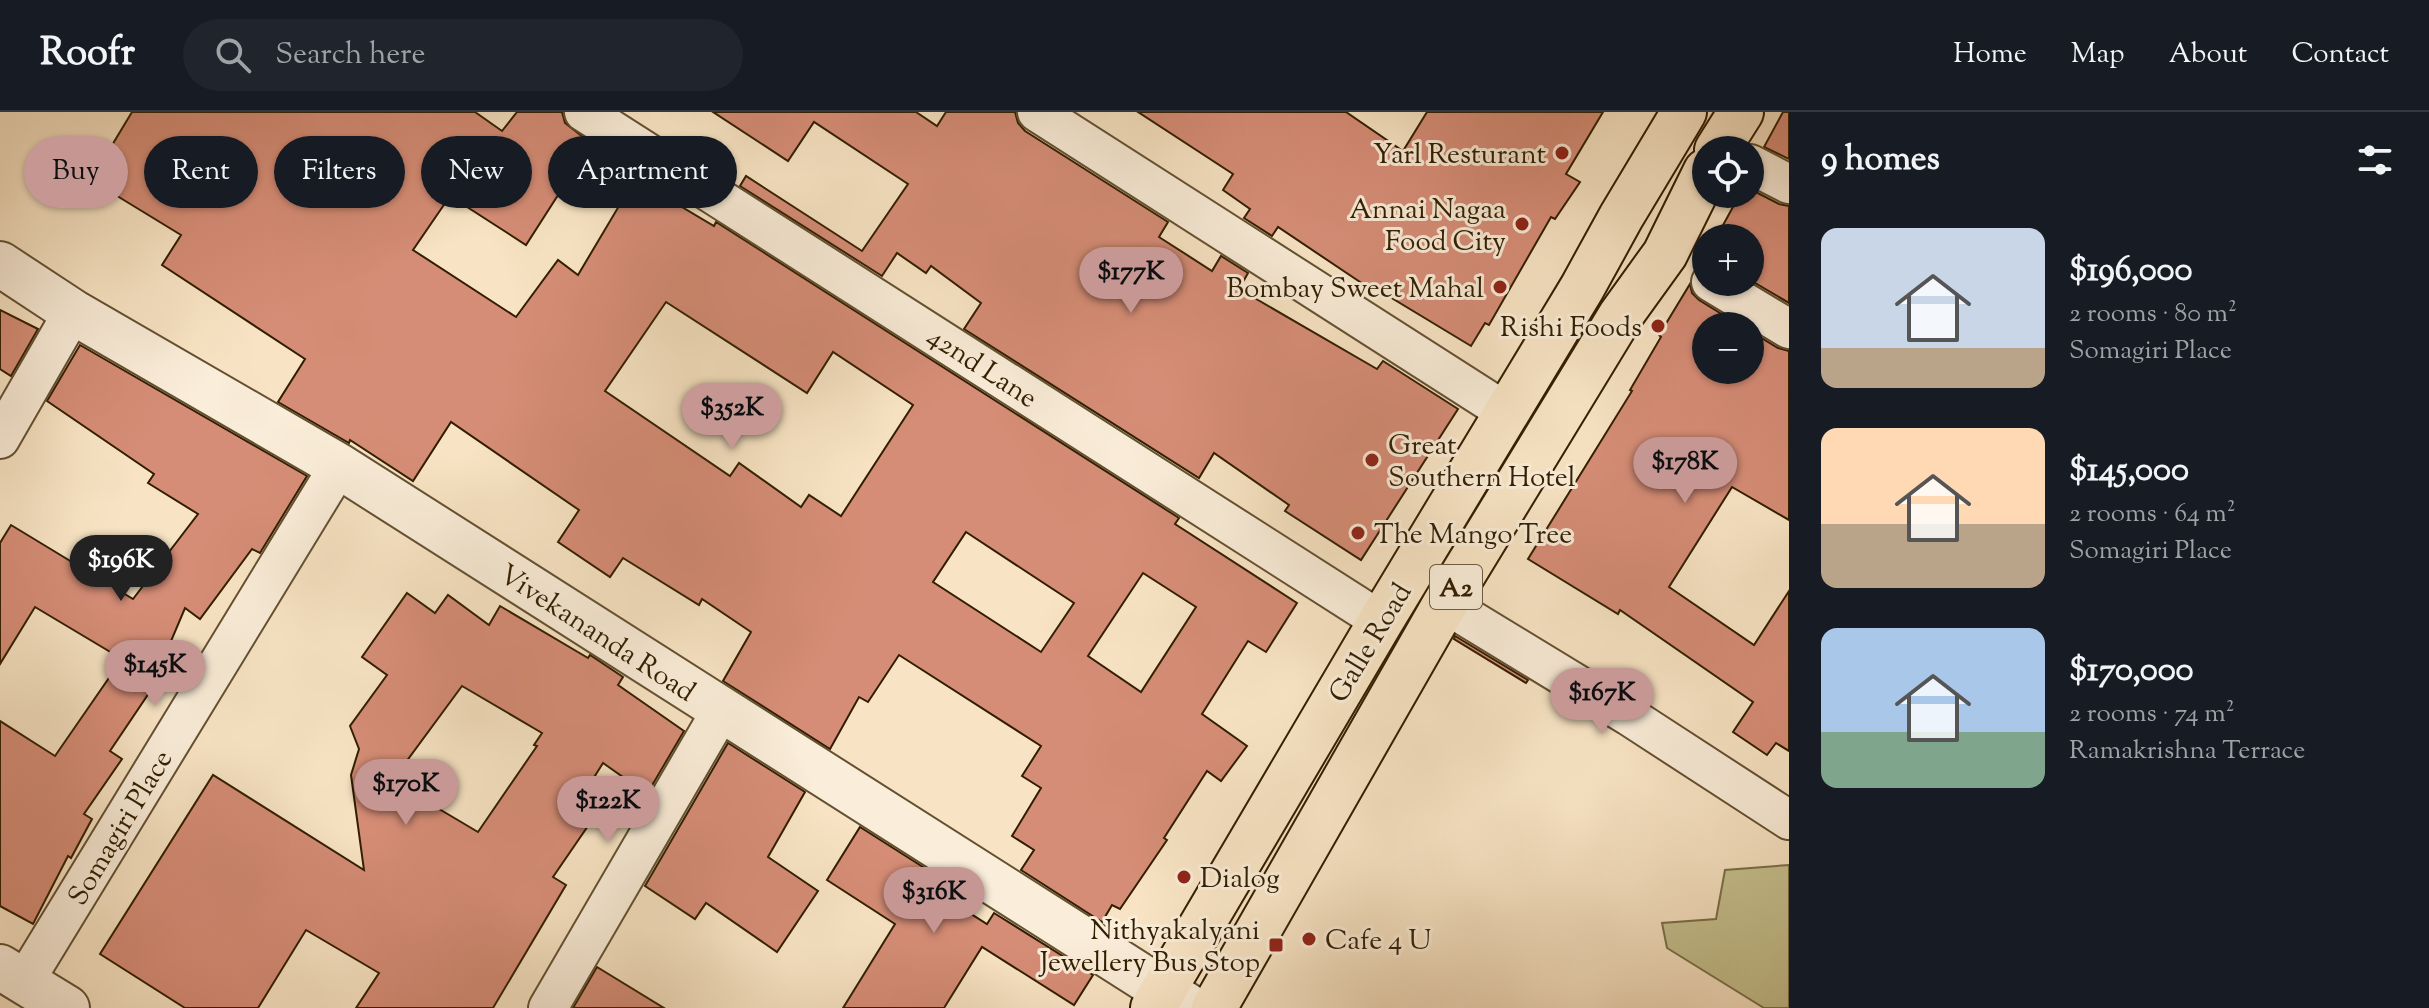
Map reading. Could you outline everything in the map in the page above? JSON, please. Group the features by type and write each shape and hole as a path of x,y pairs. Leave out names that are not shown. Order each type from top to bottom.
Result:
{"highway":[{"name":"Galle Road","path":"1169,1002 1381,621 1684,112"},
{"name":"Galle Road","path":"1214,1008 1445,604 1621,315 1665,254 1692,208"}],"street":[{"name":"42nd Lane","path":"584,112 1381,621"},
{"path":"1037,112 1506,412"},
{"path":"1764,170 1789,184"},
{"path":"1665,254 1692,270"},
{"name":"Vivekananda Road","path":"0,264 73,312 339,466 1169,1002"},
{"path":"1734,296 1789,329"},
{"path":"0,439 73,312"},
{"name":"Somagiri Place","path":"12,974 339,466"},
{"path":"1445,604 1629,716 1789,820"},
{"path":"548,1008 721,711"},
{"path":"12,974 67,1008"}],"shaded area":[{"path":"1789,865 1789,1008 1764,1008 1667,948 1662,923 1716,919 1725,870"}],"building":[{"path":"132,112 475,112 502,131 517,112 562,112 565,123 582,136 548,136 550,208 526,245 469,208 532,208 532,136 421,136 421,208 442,208 413,250 516,317 558,260 578,275 618,208 684,208 714,226 716,222 1179,518 1175,524 1297,603 1266,652 1248,641 1202,714 1247,746 1221,781 1207,771 1164,838 1167,840 1120,909 1112,905 1102,922 1021,870 1034,850 1012,836 1041,788 1022,776 1041,746 899,655 868,702 859,697 830,749 723,681 751,632 702,599 699,605 623,558 610,577 558,542 579,510 451,422 413,481 350,440 349,443 278,402 305,359 162,265 181,235 128,203 128,136 118,136","holes":["666,302 807,393 833,352 913,405 841,516 809,495 801,507 739,463 730,476 605,391","966,532 1074,603 1041,652 933,582","1143,573 1196,607 1141,692 1088,656"]},
{"path":"713,112 916,112 937,126 946,112 1015,112 1018,123 1025,131 1168,222 1159,237 1212,271 1221,256 1248,273 1239,289 1377,369 1383,361 1458,409 1361,560 1285,511 1289,505 1214,453 1199,478 964,329 981,303 931,266 926,273 897,253 882,276 740,186 746,176 862,251 908,184 814,122 788,161"},
{"path":"1138,112 1346,112 1403,151 1427,112 1603,112 1566,174 1580,182 1555,219 1551,217 1489,325 1485,323 1471,346 1370,285 1369,288 1278,227 1272,236 1244,218 1250,209 1223,190 1233,174"},
{"path":"1783,112 1789,112 1789,159 1764,147"},
{"path":"1764,196 1789,206 1789,303 1764,288 1764,224 1724,224 1732,208 1764,208"},
{"path":"1690,284 1692,296 1718,312 1692,312 1692,384 1764,384 1764,340 1789,351 1789,520 1732,487 1669,587 1754,645 1789,591 1789,751 1776,743 1767,755 1733,732 1753,702 1620,610 1618,614 1528,559 1632,391 1661,337 1659,335"},
{"path":"0,310 38,329 11,376 0,369"},
{"path":"80,345 307,476 260,553 252,549 200,619 185,608 149,693 110,751 122,759 84,814 92,819 71,858 68,856 33,924 0,906 0,721 55,756 122,659 35,607 0,664 0,543 11,525 133,599 198,514 148,483 154,474 47,401"},
{"path":"407,593 435,613 448,595 489,625 500,606 588,658 590,655 623,677 618,685 684,731 647,794 603,763 573,811 590,823 553,877 566,885 493,1008 356,1008 379,973 306,930 258,1008 185,1008 100,954 213,775 364,870 351,775 359,749 350,726 387,675 362,657","holes":["462,686 542,733 534,745 537,746 478,832 392,781"]},
{"path":"1455,636 1528,680 1526,683 1454,639"},
{"path":"728,743 805,792 768,857 818,891 777,952 706,903 695,919 645,886"},
{"path":"860,827 934,874 927,886 987,924 994,913 1093,975 1074,1005 982,947 944,1008 843,1008 895,924 827,880"},
{"path":"597,967 664,1008 573,1008"}],"place":[{"name":"Yarl Resturant","path":"1562,153"},
{"name":"Annai Nagaa Food City","path":"1522,224"},
{"name":"Bombay Sweet Mahal","path":"1500,287"},
{"name":"Rishi Foods","path":"1658,326"},
{"name":"Great Southern Hotel","path":"1372,460"},
{"name":"The Mango Tree","path":"1358,533"},
{"name":"Dialog","path":"1184,877"},
{"name":"Cafe 4 U","path":"1309,939"},
{"name":"Nithyakalyani Jewellery Bus Stop","path":"1276,945"}]}
